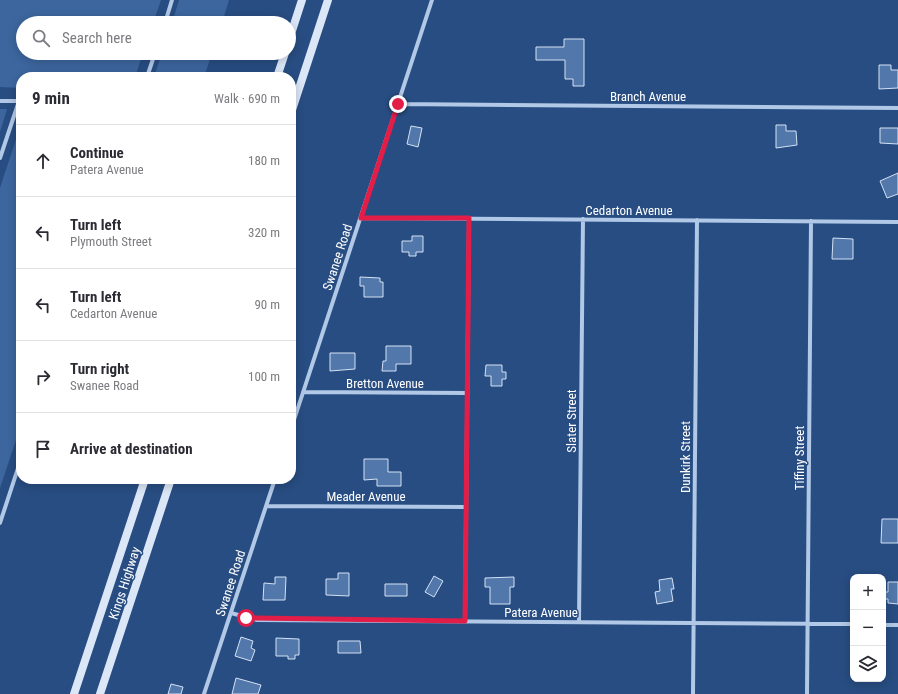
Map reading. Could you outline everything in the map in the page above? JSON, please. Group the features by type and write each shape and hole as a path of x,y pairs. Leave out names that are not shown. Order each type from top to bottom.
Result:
{"main road":[{"path":"296,18 302,0"},
{"path":"296,98 328,0"},
{"path":"279,72 283,60"},
{"name":"Kings Highway","path":"74,694 143,484"},
{"name":"Kings Highway","path":"100,694 169,484"}],"street":[{"path":"167,16 172,0"},
{"name":"Swanee Road","path":"296,414 432,0"},
{"path":"149,72 153,60"},
{"path":"0,100 16,101"},
{"name":"Branch Avenue","path":"398,104 898,108"},
{"path":"0,158 16,112"},
{"name":"Cedarton Avenue","path":"361,218 898,222"},
{"path":"465,621 469,218"},
{"name":"Slater Street","path":"579,622 583,219"},
{"name":"Dunkirk Street","path":"693,694 697,220"},
{"name":"Tiffiny Street","path":"807,694 811,221"},
{"name":"Bretton Avenue","path":"303,392 467,393"},
{"path":"0,523 16,474"},
{"name":"Swanee Road","path":"204,694 273,484"},
{"name":"Meader Avenue","path":"266,506 466,507"},
{"name":"Patera Avenue","path":"230,613 257,620 850,624"},
{"path":"886,625 898,625"}],"shaded area":[{"path":"0,0 161,0 155,16 16,16 16,60 141,60 137,72 16,72 16,88 0,87"},
{"path":"179,0 229,0 224,16 174,16"},
{"path":"160,60 210,60 206,72 156,72"},
{"path":"0,109 7,109 0,132"},
{"path":"16,139 16,440 0,488 0,188"}],"building":[{"path":"564,39 584,39 584,86 573,86 573,79 565,79 565,60 536,60 536,47 564,47"},
{"path":"879,65 891,65 891,70 898,70 898,88 879,89"},
{"path":"776,125 786,125 786,131 796,131 797,145 776,148"},
{"path":"411,126 422,128 418,147 407,144"},
{"path":"880,128 898,128 898,144 880,143"},
{"path":"898,173 898,194 887,198 880,181"},
{"path":"412,236 423,236 423,252 416,252 416,256 409,256 409,252 402,252 402,241 412,241"},
{"path":"833,238 853,239 853,259 832,259"},
{"path":"360,277 380,278 380,282 383,282 383,297 364,297 364,286 360,286"},
{"path":"386,346 411,346 411,364 396,364 396,371 382,371 383,361 386,361"},
{"path":"330,353 355,353 355,369 330,371"},
{"path":"486,365 502,365 502,372 506,372 506,379 502,379 502,386 491,386 491,376 485,376"},
{"path":"364,459 388,459 388,472 401,472 401,486 377,486 377,479 364,480"},
{"path":"882,519 898,519 898,543 881,543"},
{"path":"338,573 349,573 349,596 326,595 326,579 338,579"},
{"path":"434,576 443,581 434,597 425,592"},
{"path":"275,577 286,577 285,600 263,600 264,583 275,584"},
{"path":"514,577 514,587 510,587 510,604 490,604 490,587 485,587 485,578"},
{"path":"672,578 674,589 671,589 673,601 657,604 655,592 660,591 659,580"},
{"path":"888,582 898,582 898,604 888,603 888,599 886,599 886,592 888,592"},
{"path":"385,584 407,584 407,596 385,596"},
{"path":"241,637 253,641 251,648 255,650 251,661 235,656"},
{"path":"276,638 299,639 299,655 295,655 295,659 288,659 288,656 276,656"},
{"path":"338,641 360,641 361,653 338,653"},
{"path":"236,678 261,685 258,694 232,694"},
{"path":"171,684 183,687 181,694 168,694"}],"route":[{"path":"246,618 257,620 465,621 469,218 361,218 398,104"}]}
